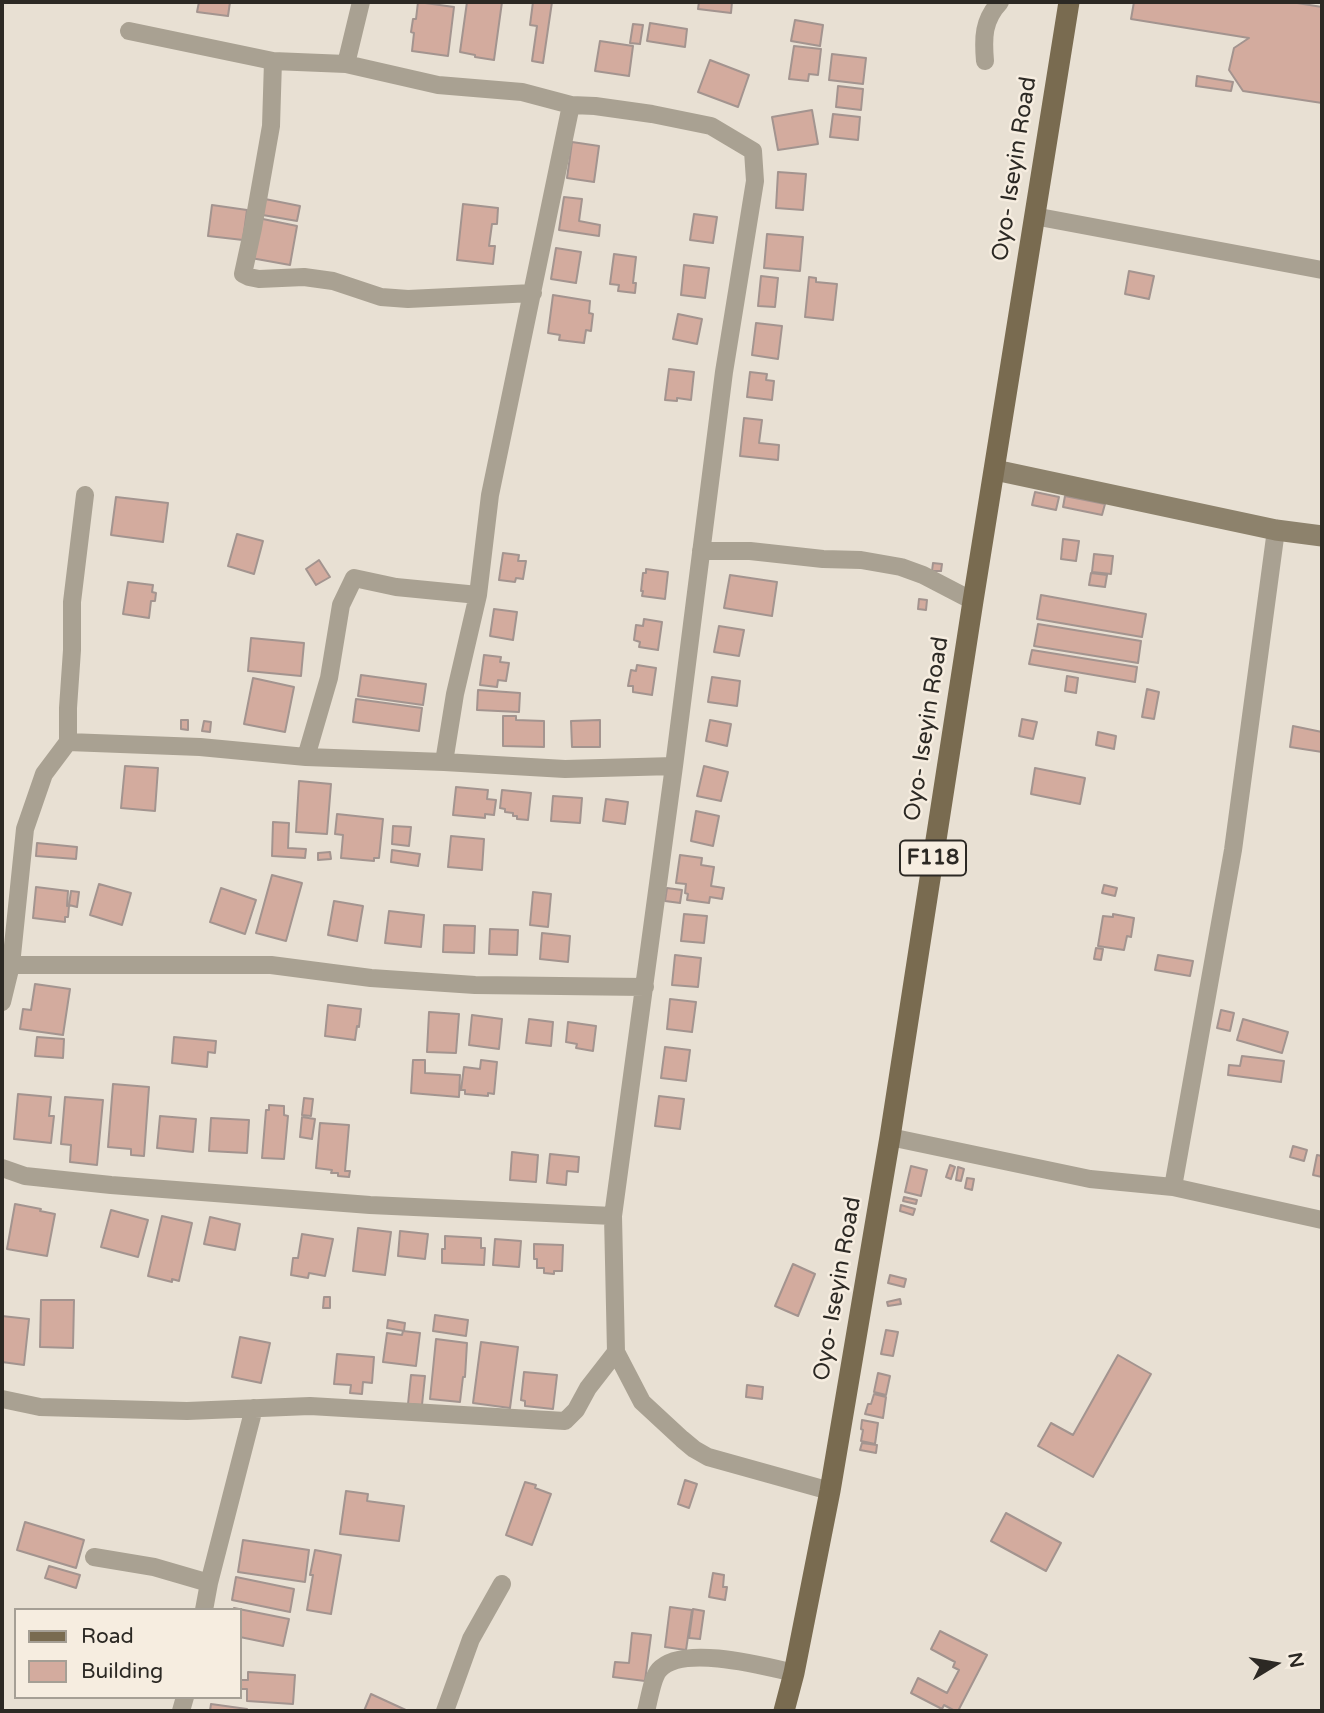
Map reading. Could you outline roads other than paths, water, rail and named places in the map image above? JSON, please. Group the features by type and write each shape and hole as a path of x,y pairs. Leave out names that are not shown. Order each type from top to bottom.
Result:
{"main road":[{"name":"Oyo- Iseyin Road","path":"783,1711 794,1673 830,1491 890,1137 1069,2"}],"street":[{"path":"346,64 361,2"},
{"path":"985,61 983,36 992,11 1000,2"},
{"path":"129,32 273,61 346,64 438,85 522,92 571,105 652,114 711,126 753,151 755,181 724,372 614,1216 616,1352 642,1402 694,1448 708,1457 830,1491"},
{"path":"273,61 271,126 243,274 259,279 304,277 333,281 380,298 533,293"},
{"path":"444,762 455,694 478,595 490,495 571,105"},
{"path":"1034,216 1322,270"},
{"path":"995,470 1276,530 1322,536"},
{"path":"2,1002 11,964 25,829 44,775 68,742 72,602 85,495"},
{"path":"1173,1187 1233,850 1276,530"},
{"path":"701,551 750,551 901,567 923,575 973,601"},
{"path":"306,757 329,678 341,605 354,578 396,587 478,595"},
{"path":"68,742 200,747 306,757 565,769 674,765"},
{"path":"11,964 271,965 371,978 475,985 645,987"},
{"path":"890,1137 1090,1179 1173,1187 1322,1220"},
{"path":"2,1168 25,1176 58,1181 370,1205 614,1216"},
{"path":"2,1399 40,1407 187,1411 310,1406 565,1421 576,1410 588,1388 616,1352"},
{"path":"204,1608 254,1408"},
{"path":"94,1557 154,1567 209,1583"},
{"path":"450,1710 471,1639 502,1584"},
{"path":"646,1711 657,1672 668,1662 685,1658 738,1660 794,1673"}]}
